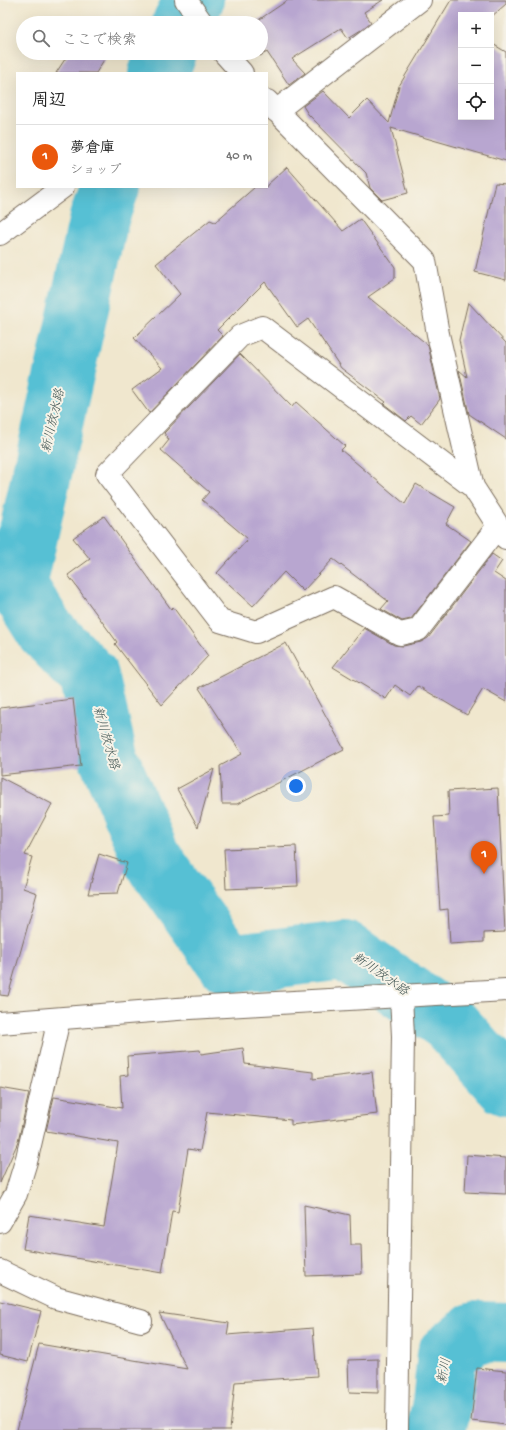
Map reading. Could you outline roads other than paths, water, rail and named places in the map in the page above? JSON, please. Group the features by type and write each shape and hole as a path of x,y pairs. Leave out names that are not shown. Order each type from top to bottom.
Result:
{"street":[{"path":"186,0 197,16"},
{"path":"420,0 272,106 425,262 438,334 473,487 502,532 418,630 400,634 334,597 256,632 220,622 107,474 240,336 262,328 473,487"},
{"path":"230,60 241,72"},
{"path":"0,234 62,188"},
{"path":"0,1023 190,1008 506,990"},
{"path":"397,1429 403,1036 400,997"},
{"path":"0,1222 16,1194 28,1158 59,1019"},
{"path":"0,1271 56,1298 141,1321"}],"waterway":[{"name":"新川放水路","path":"186,16 194,0"},
{"name":"新川放水路","path":"158,72 164,60"},
{"name":"新川放水路","path":"110,188 99,218 17,585 45,630 89,676 108,757 151,857 228,964 344,950 448,1022 506,1086"},
{"path":"0,535 11,513 38,496"},
{"name":"新川","path":"436,1430 442,1404 447,1354 475,1332 506,1333"}],"place":[{"name":"夢倉庫","path":"484,874"}]}
